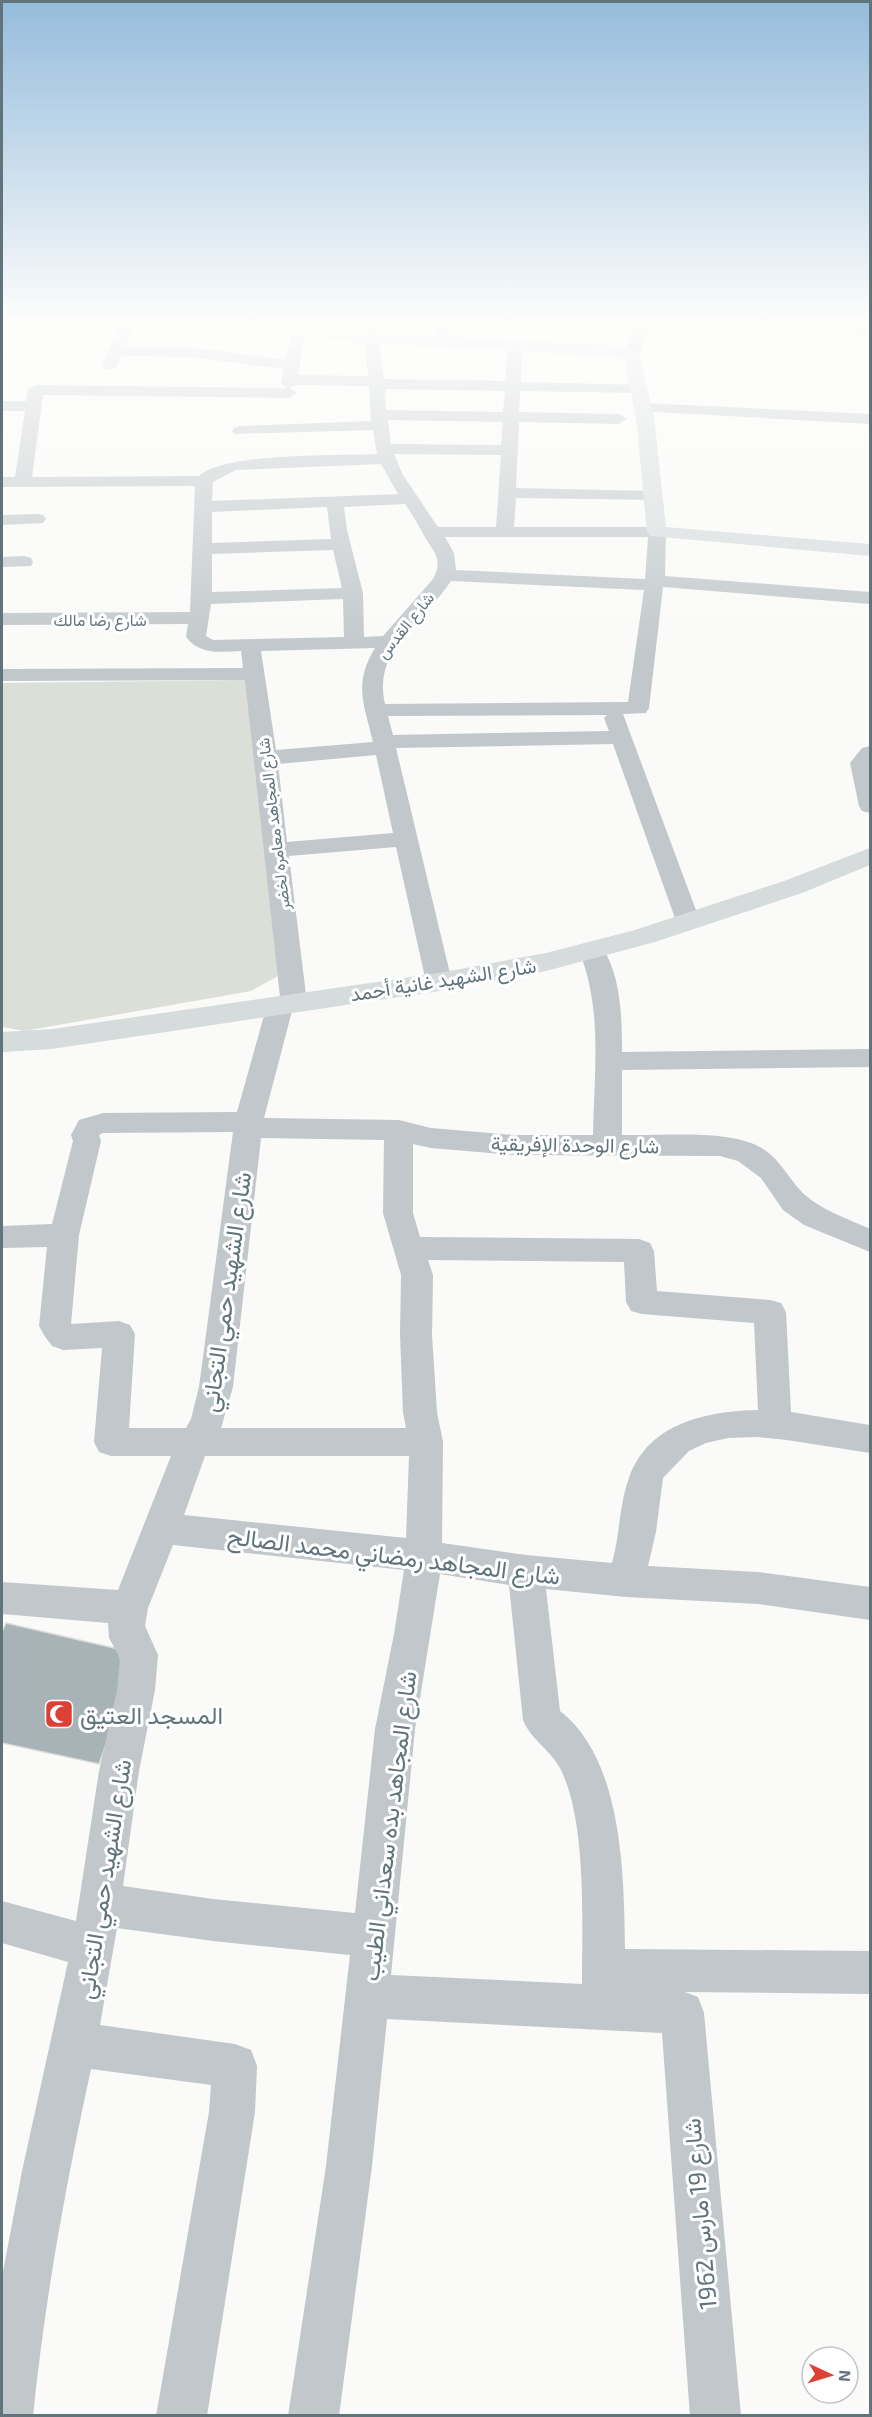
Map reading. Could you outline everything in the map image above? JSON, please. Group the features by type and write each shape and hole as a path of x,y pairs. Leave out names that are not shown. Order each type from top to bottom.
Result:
{"street":[{"path":"23,482 30,432"},
{"name":"شارع القدس","path":"383,432 386,454 409,499 448,561 445,575 390,642 373,668 371,687 439,982"},
{"path":"506,532 510,432"},
{"path":"377,710 638,708 654,583 657,532 646,432"},
{"path":"2,482 204,481 214,472 236,465 386,454 509,450"},
{"path":"204,481 201,608 196,637 201,643 213,646 390,642"},
{"path":"507,493 653,496"},
{"path":"204,507 409,499"},
{"path":"335,502 353,593 354,643"},
{"path":"2,520 37,519"},
{"path":"431,532 657,532 870,550"},
{"path":"203,549 342,544"},
{"path":"2,562 24,562"},
{"path":"445,575 654,583 870,598"},
{"name":"شارع رضا مالك","path":"3,625 353,593"},
{"name":"شارع المجاهد معامره لخضر","path":"250,645 276,850 287,1004"},
{"path":"2,675 254,674"},
{"path":"611,709 688,921"},
{"path":"266,758 385,745 622,737"},
{"path":"870,753 861,763 870,806"},
{"path":"276,850 406,839"},
{"name":"شارع الشهيد غانية أحمد","path":"2,1042 52,1039 439,982 525,967 592,951 688,921 793,887 870,856"},
{"path":"592,951 600,965 604,981 608,1060 607,1145"},
{"name":"شارع الشهيد حمي التجاني","path":"7,2415 18,2321 45,2171 74,2044 100,1904 119,1771 139,1667 139,1655 128,1638 126,1626 130,1608 192,1444 202,1432 208,1419 216,1387 249,1125 287,1004"},
{"path":"608,1060 870,1058"},
{"name":"شارع الوحدة الإفريقية","path":"64,1235 76,1196 87,1141 85,1135 89,1127 103,1123 399,1130 431,1138 469,1142 720,1146 748,1153 771,1171 794,1202 814,1217 870,1240"},
{"name":"شارع المجاهد بده سعداني الطيب","path":"313,2415 349,2166 395,1729 413,1634 424,1556 426,1442 420,1412 416,1335 417,1275 411,1248 398,1213 399,1130"},
{"path":"2,1237 64,1235 55,1326 63,1337 119,1334 111,1442 192,1444 426,1442"},
{"path":"411,1248 639,1251 642,1302 770,1312 775,1426"},
{"path":"626,1581 637,1536 646,1476 662,1454 680,1437 705,1427 732,1424 775,1426 870,1439"},
{"name":"شارع المجاهد رمضاني محمد الصالح","path":"162,1528 424,1556 526,1571 626,1581 758,1588 870,1604"},
{"path":"526,1571 542,1720 561,1736 574,1757 589,1794 602,1864 603,1988"},
{"path":"2,1598 130,1608"},
{"path":"100,1904 213,1920 373,1936"},
{"path":"2,1922 92,1947"},
{"path":"368,1996 603,1988 870,1972"},
{"name":"شارع 19 مارس 1962","path":"603,1988 681,2013 716,2415"},
{"path":"74,2044 236,2066 232,2112 181,2415"}],"shaded area":[{"path":"246,680 278,976 251,991 24,1031 2,1027 2,683"}],"building":[{"name":"المسجد العتيق","path":"6,1623 118,1649 127,1685 99,1764 2,1743 2,1632"}],"place":[{"name":"المسجد العتيق","path":"59,1714"}]}
